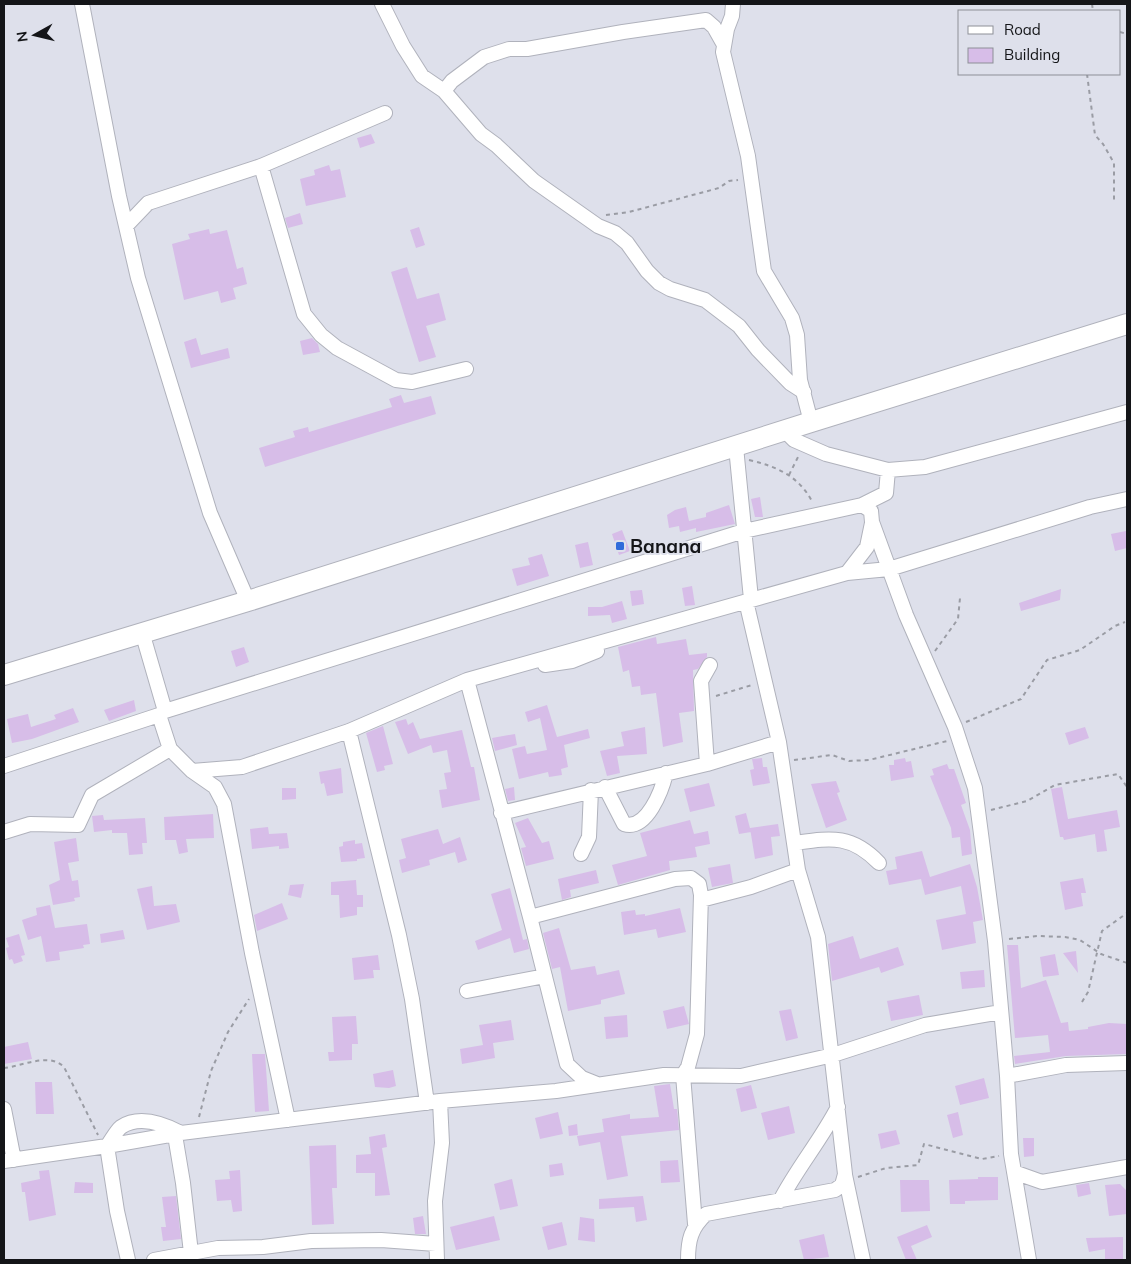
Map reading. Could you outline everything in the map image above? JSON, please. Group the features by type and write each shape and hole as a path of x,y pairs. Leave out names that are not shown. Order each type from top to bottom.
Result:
{"highway":[{"path":"4,675 737,452 784,430 1127,324"}],"street":[{"path":"82,4 126,226 148,315 210,513 248,601"},
{"path":"382,4 403,46 422,76 444,91 481,134 496,145 534,181 627,243 647,271 660,283 670,289 705,300 739,326 790,383 804,392"},
{"path":"733,4 732,16 723,43 724,60 748,156 764,271 792,318 797,336 800,380 811,422"},
{"path":"444,91 452,80 484,57 509,48 526,49 700,21 710,22 723,43"},
{"path":"126,226 148,204 261,166 385,113"},
{"path":"261,166 304,314 321,335 337,348 396,380 412,382 466,369"},
{"path":"784,430 794,440 826,454 888,470 925,467 1127,412"},
{"path":"737,452 748,600 764,682 779,742 798,870 818,937 846,1178 863,1260"},
{"path":"4,766 162,713 744,531 862,505 886,493 888,470"},
{"path":"192,771 242,766 349,731 466,680 847,573 889,569 1090,507 1127,499"},
{"path":"862,505 871,511 872,522 889,569 906,614 928,661 957,733 975,788 995,941 1007,1076 1011,1154 1028,1260"},
{"path":"847,573 867,547 872,522"},
{"path":"142,632 170,749 192,771 215,787 224,804 259,986 288,1120"},
{"path":"707,764 701,681 710,665"},
{"path":"466,680 530,917 567,1064 565,1077 556,1091"},
{"path":"349,731 399,935 442,1144 435,1201 437,1260"},
{"path":"501,813 707,764 779,742"},
{"path":"4,832 30,824 78,825 92,796 170,749"},
{"path":"598,789 624,824 629,825 648,815 666,773"},
{"path":"581,854 589,837 598,789"},
{"path":"794,843 844,840 855,843 879,863"},
{"path":"701,900 751,887 798,870"},
{"path":"530,917 675,879 691,878 698,882 701,900 697,1034 688,1067 683,1075 696,1224"},
{"path":"467,991 545,976"},
{"path":"4,1109 9,1160 105,1147 184,1133 434,1102 556,1091 597,1084 683,1075 741,1076 833,1055 925,1026 1001,1012"},
{"path":"1007,1076 1066,1065 1127,1063"},
{"path":"567,1064 582,1078 597,1084"},
{"path":"780,1201 800,1166 823,1135 838,1106"},
{"path":"105,1147 121,1128 139,1121 158,1124 184,1133"},
{"path":"184,1133 183,1183 190,1253"},
{"path":"105,1147 128,1260"},
{"path":"1014,1172 1042,1182 1127,1167"},
{"path":"688,1260 688,1242 696,1224 706,1214 835,1190 842,1185 846,1178"},
{"path":"154,1260 218,1248 263,1247 310,1241 381,1240 436,1244"}],"path":[{"path":"1087,75 1095,135 1104,144 1114,163 1114,201"},
{"path":"593,222 607,214 629,212 719,188 730,181 738,180 752,186"},
{"path":"737,452 789,476 805,489 818,514"},
{"path":"928,661 958,619 960,598"},
{"path":"782,763 832,755 849,761 869,760 957,733 1021,699 1047,660 1080,650 1115,626 1125,622"},
{"path":"702,708 723,693 764,682"},
{"path":"979,810 1011,806 1027,801 1055,785 1091,778 1118,774 1127,787"},
{"path":"1082,1002 1088,992 1102,931 1127,912"},
{"path":"995,941 1038,936 1065,937 1080,940 1097,952 1127,964"},
{"path":"184,1133 228,1032 259,986"},
{"path":"4,1068 47,1060 58,1061 64,1067 105,1147"},
{"path":"846,1178 886,1168 918,1164 924,1144 982,1159 1011,1154"}],"building":[{"path":"371,134 375,143 360,148 357,138"},
{"path":"329,165 331,171 340,169 346,197 306,206 300,179 315,175 314,170"},
{"path":"300,213 303,224 288,228 285,218"},
{"path":"419,227 425,245 416,248 410,230"},
{"path":"209,229 210,234 227,230 237,269 243,267 247,284 233,288 236,299 221,303 218,291 184,300 172,244 190,239 188,234"},
{"path":"407,267 417,299 439,293 446,320 426,326 436,357 419,362 391,272"},
{"path":"196,338 201,355 228,348 230,358 191,368 184,342"},
{"path":"312,338 318,344 320,352 303,355 300,341"},
{"path":"401,395 404,403 431,396 436,414 265,467 259,448 295,437 293,431 308,427 309,432 392,407 389,399"},
{"path":"760,497 763,517 755,517 751,499"},
{"path":"729,505 735,524 696,532 696,528 680,532 679,526 669,528 667,515 675,510 686,507 689,521 706,517 706,513"},
{"path":"622,530 630,551 619,555 612,534"},
{"path":"1126,531 1127,548 1115,551 1111,534"},
{"path":"588,542 593,565 580,568 575,545"},
{"path":"542,554 549,576 517,586 512,569 530,565 528,558"},
{"path":"692,586 695,605 685,606 682,588"},
{"path":"1061,589 1060,600 1021,611 1019,603"},
{"path":"642,590 644,604 632,606 630,591"},
{"path":"622,601 627,619 612,623 610,615 588,616 588,607 602,607"},
{"path":"656,637 657,644 686,639 689,655 707,653 707,657 698,669 693,670 694,711 679,713 683,742 663,747 656,693 641,695 640,686 632,687 629,670 623,672 618,647"},
{"path":"244,647 249,662 236,667 231,651"},
{"path":"134,700 136,711 109,721 104,710"},
{"path":"547,705 557,737 588,729 590,738 564,745 568,767 561,769 562,775 549,777 548,772 519,779 512,749 525,746 527,754 547,750 540,718 528,722 525,712"},
{"path":"73,708 79,722 32,739 12,743 7,719 28,714 31,727 56,719 54,715"},
{"path":"406,719 408,725 413,722 420,739 462,730 471,767 474,767 480,800 442,808 439,790 447,789 444,773 451,772 447,750 433,753 431,745 408,754 395,722"},
{"path":"383,726 393,764 384,766 385,770 377,772 366,733"},
{"path":"645,727 647,754 617,756 620,773 607,776 600,751 624,746 621,732"},
{"path":"1085,727 1089,738 1069,745 1065,733"},
{"path":"515,734 517,745 495,751 492,738"},
{"path":"762,758 763,767 767,767 770,783 753,786 750,770 754,769 752,759"},
{"path":"905,758 906,762 911,761 914,777 891,781 889,765 894,765 894,760"},
{"path":"947,764 949,769 954,769 966,803 961,805 970,830 972,854 962,856 960,837 952,838 951,828 930,776 934,775 932,769"},
{"path":"341,768 343,793 327,796 324,783 321,784 319,772"},
{"path":"836,781 840,792 837,793 847,820 826,828 811,784"},
{"path":"709,783 715,806 690,812 684,789"},
{"path":"514,787 515,800 508,801 505,789"},
{"path":"1062,787 1068,819 1117,810 1120,827 1104,830 1107,851 1097,852 1095,834 1064,840 1063,837 1060,837 1051,789"},
{"path":"282,788 296,788 296,799 282,800"},
{"path":"746,813 751,832 739,834 735,816"},
{"path":"213,814 214,838 186,839 188,852 179,854 176,840 165,840 164,817"},
{"path":"103,815 104,820 145,818 147,843 142,843 143,854 129,855 127,833 112,833 112,830 94,832 92,816"},
{"path":"528,818 542,843 549,841 554,859 526,866 521,848 526,847 515,823"},
{"path":"690,820 694,834 708,831 710,844 695,847 697,857 669,861 670,870 618,885 612,865 647,856 640,833"},
{"path":"778,824 780,836 771,837 773,855 755,859 750,828"},
{"path":"268,827 269,834 287,833 289,848 279,849 279,846 252,849 250,829"},
{"path":"438,829 443,844 460,837 467,860 458,863 455,852 429,860 430,865 402,873 399,860 406,858 401,839"},
{"path":"76,838 79,861 68,863 72,881 78,880 80,897 74,898 75,901 53,905 49,885 60,880 54,842"},
{"path":"355,840 355,844 362,843 365,858 357,859 357,861 341,862 339,847 343,846 343,842"},
{"path":"922,851 930,877 970,864 977,887 983,920 973,922 976,943 942,950 936,920 966,914 961,886 925,895 921,879 889,885 886,871 897,869 895,857"},
{"path":"730,864 733,883 712,887 708,868"},
{"path":"596,870 599,883 570,890 571,897 562,900 558,879"},
{"path":"1083,878 1086,893 1081,893 1083,906 1065,910 1060,882"},
{"path":"356,880 357,895 363,895 363,907 357,907 357,915 340,918 339,895 331,895 331,882"},
{"path":"304,884 301,898 288,895 290,885"},
{"path":"152,886 154,906 176,904 180,922 147,930 137,889"},
{"path":"510,888 523,940 527,939 529,949 514,953 510,938 478,950 475,941 502,930 491,894"},
{"path":"282,903 288,919 257,931 254,915"},
{"path":"50,905 55,928 87,924 90,944 83,945 84,948 59,952 60,960 46,962 41,936 28,940 22,920 37,915 36,908"},
{"path":"680,908 686,932 658,938 656,929 624,935 621,912 635,910 636,915 645,914 645,916"},
{"path":"559,928 571,970 595,966 597,975 619,970 625,994 601,1000 601,1004 568,1011 560,967 552,969 543,933"},
{"path":"123,930 125,939 101,943 100,934"},
{"path":"19,934 25,955 21,956 23,961 14,964 12,959 9,960 6,948 9,947 6,938"},
{"path":"853,936 860,959 898,947 904,965 881,973 879,967 832,981 828,944"},
{"path":"1007,945 1018,945 1021,988 1046,980 1061,1023 1068,1022 1069,1031 1088,1029 1088,1027 1109,1023 1127,1024 1127,1054 1066,1056 1015,1064 1014,1056 1050,1052 1048,1035 1015,1038"},
{"path":"1076,951 1078,973 1063,953"},
{"path":"1055,954 1059,975 1043,977 1040,957"},
{"path":"378,955 380,970 373,970 374,978 354,980 352,958"},
{"path":"984,970 985,987 962,989 960,972"},
{"path":"919,995 923,1015 891,1021 887,1001"},
{"path":"684,1006 689,1024 667,1029 663,1011"},
{"path":"791,1009 798,1038 786,1041 779,1011"},
{"path":"627,1015 628,1037 606,1039 604,1017"},
{"path":"356,1016 358,1044 352,1044 352,1060 329,1061 328,1052 334,1052 332,1017"},
{"path":"511,1020 514,1040 493,1043 495,1058 462,1064 460,1049 483,1045 479,1025"},
{"path":"28,1042 32,1059 4,1064 4,1047"},
{"path":"252,1054 265,1054 269,1111 255,1112"},
{"path":"393,1070 396,1086 389,1088 375,1087 373,1074"},
{"path":"984,1078 989,1098 960,1105 955,1086"},
{"path":"35,1082 52,1082 54,1114 36,1114"},
{"path":"670,1084 674,1109 677,1109 679,1130 621,1136 628,1176 607,1180 600,1142 579,1146 577,1136 604,1132 602,1119 630,1114 630,1119 659,1117 654,1086"},
{"path":"751,1085 757,1108 741,1112 736,1089"},
{"path":"789,1106 795,1133 768,1140 761,1113"},
{"path":"558,1112 563,1134 540,1139 535,1118"},
{"path":"958,1112 963,1135 953,1138 947,1115"},
{"path":"577,1124 578,1135 569,1136 568,1126"},
{"path":"896,1130 900,1144 881,1149 878,1134"},
{"path":"385,1134 387,1147 382,1148 390,1195 375,1196 375,1173 356,1173 356,1155 371,1154 369,1137"},
{"path":"1023,1138 1034,1138 1034,1156 1024,1157"},
{"path":"336,1145 337,1188 332,1188 334,1224 312,1225 309,1146"},
{"path":"678,1160 680,1182 661,1183 660,1161"},
{"path":"562,1163 564,1175 550,1177 549,1165"},
{"path":"49,1170 56,1215 29,1221 25,1192 22,1192 21,1183 40,1179 39,1171"},
{"path":"240,1170 242,1211 233,1212 231,1200 217,1201 215,1180 230,1179 229,1171"},
{"path":"978,1177 998,1177 998,1200 965,1201 965,1204 950,1204 949,1180 978,1179"},
{"path":"512,1179 518,1206 500,1210 494,1184"},
{"path":"900,1180 929,1180 930,1211 901,1212"},
{"path":"75,1182 93,1183 93,1193 74,1193"},
{"path":"1089,1183 1091,1194 1078,1197 1076,1185"},
{"path":"1120,1184 1127,1191 1127,1214 1109,1216 1105,1185"},
{"path":"176,1196 181,1239 163,1241 161,1227 166,1227 162,1197"},
{"path":"643,1196 647,1220 636,1222 634,1207 599,1209 599,1199"},
{"path":"423,1216 426,1234 415,1234 413,1218"},
{"path":"494,1216 500,1240 456,1250 450,1227"},
{"path":"580,1217 594,1219 595,1242 578,1240"},
{"path":"562,1222 567,1245 548,1250 542,1227"},
{"path":"927,1225 932,1237 911,1246 917,1260 906,1260 897,1237"},
{"path":"824,1234 829,1257 804,1260 799,1240"},
{"path":"1123,1237 1123,1260 1105,1260 1105,1249 1089,1252 1086,1238"}],"place":[{"name":"Banana","path":"620,546"}]}
